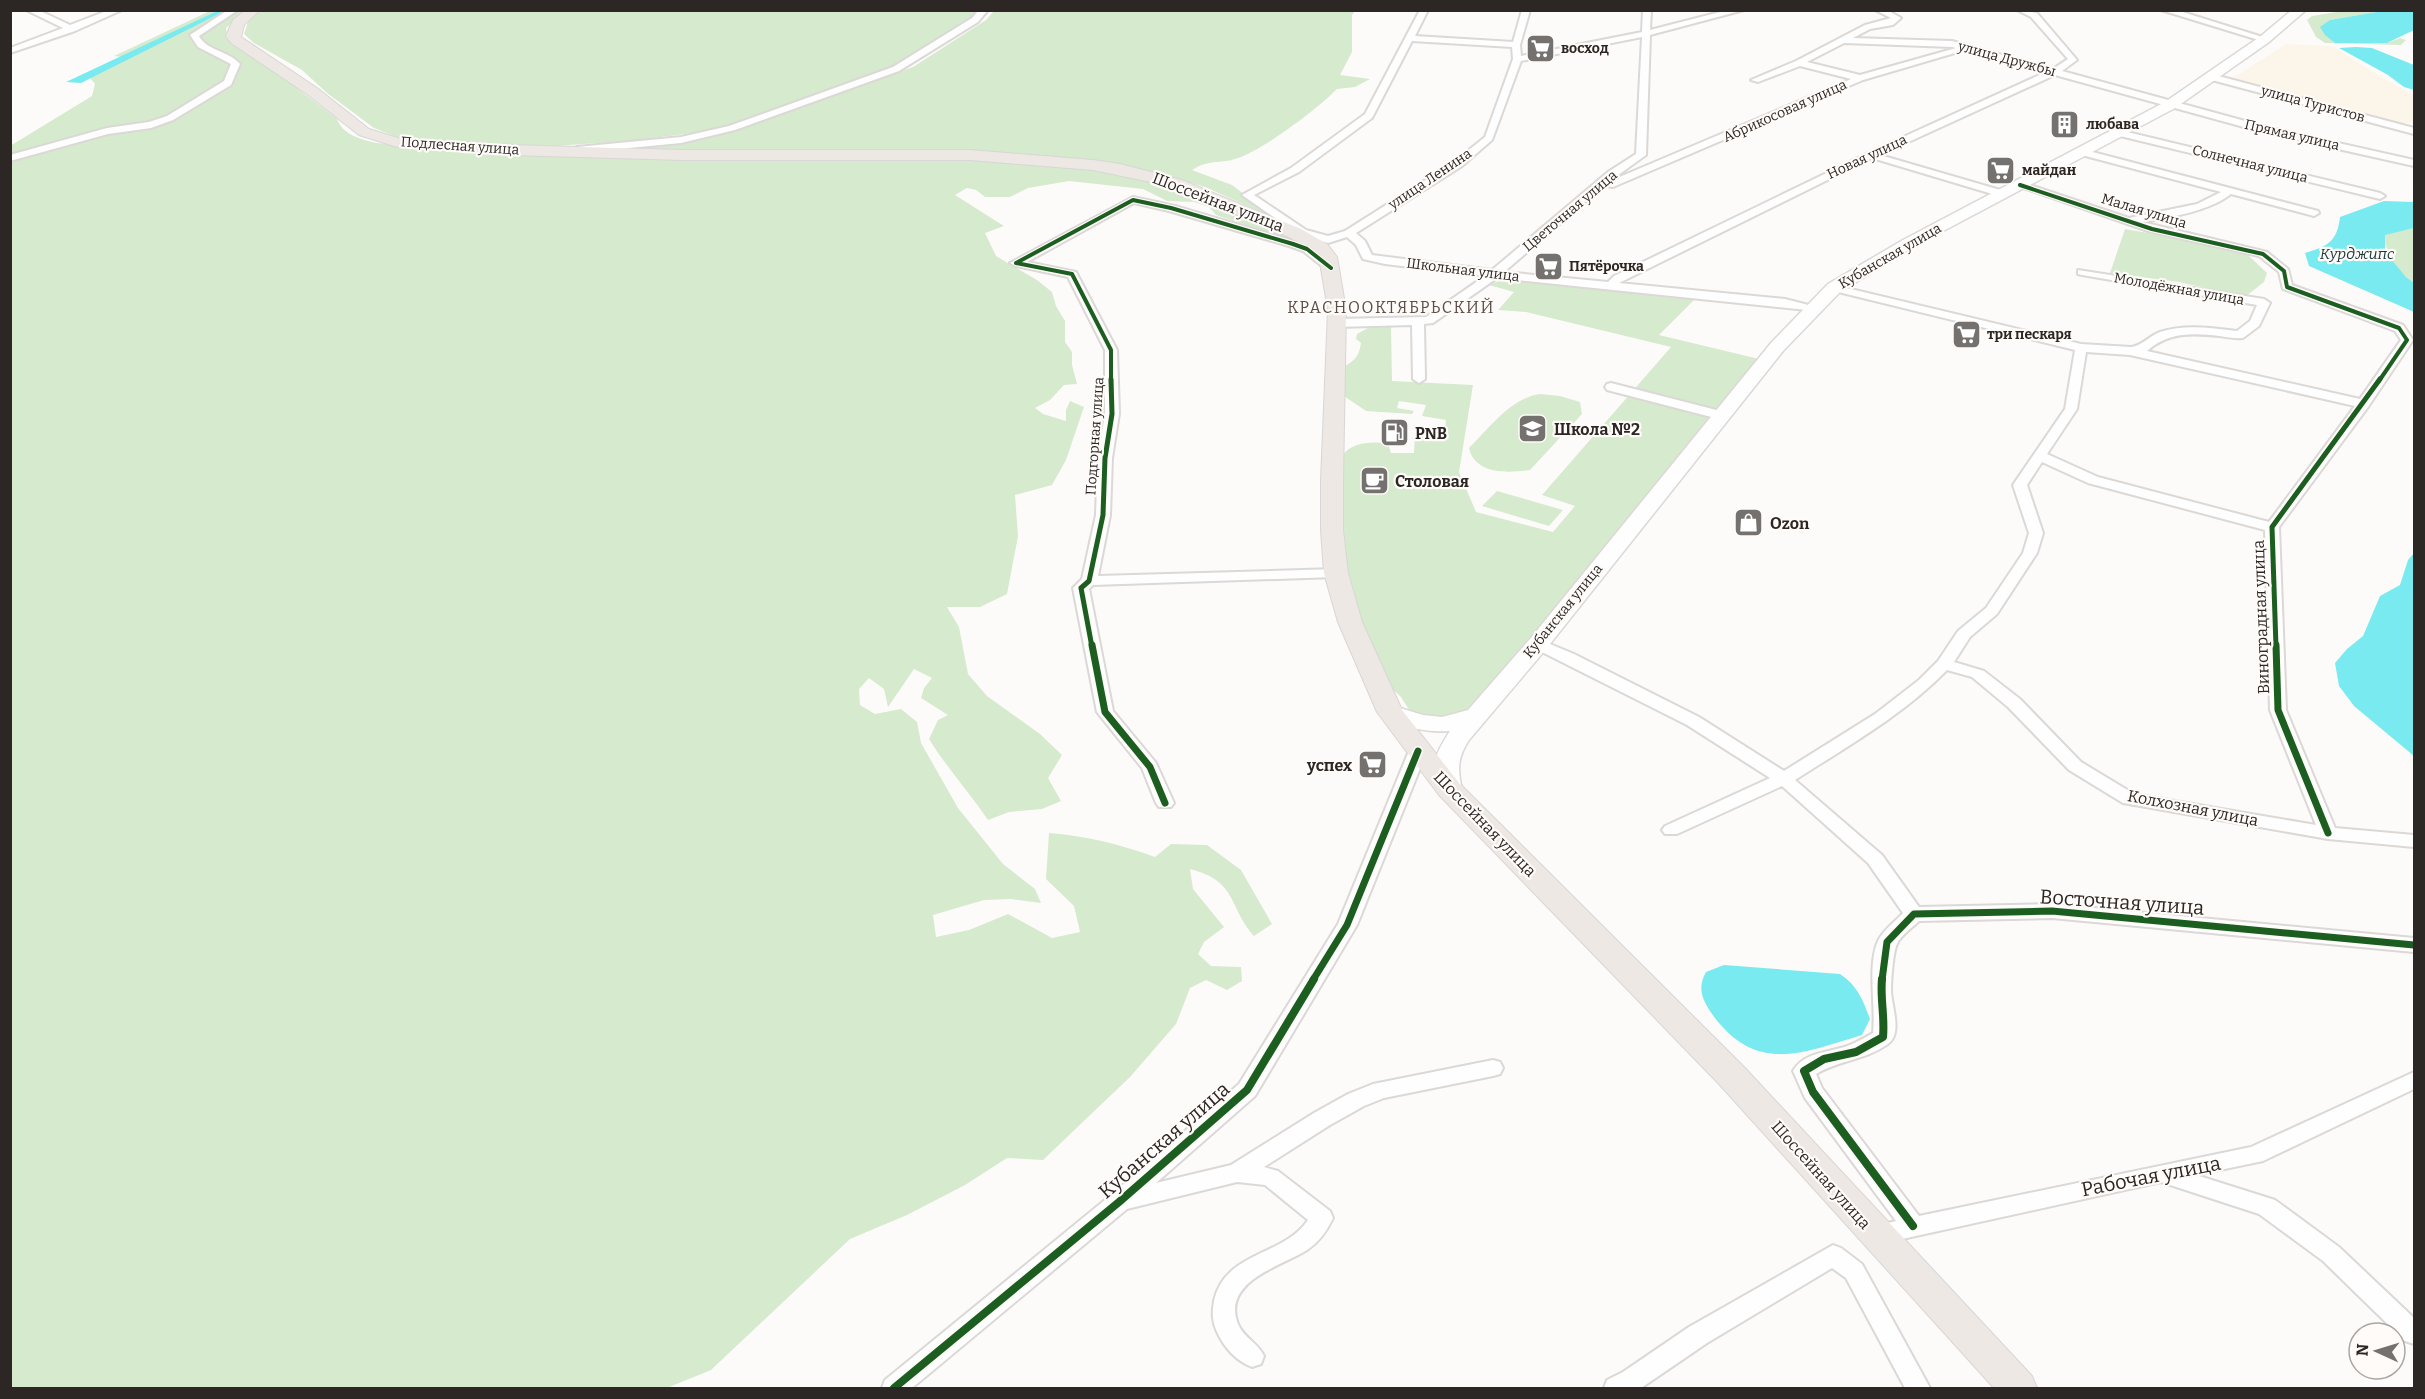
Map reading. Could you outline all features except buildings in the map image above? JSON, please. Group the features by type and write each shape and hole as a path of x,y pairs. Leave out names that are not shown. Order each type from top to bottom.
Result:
{"main road":[{"name":"Подлесная улица","path":"254,10 235,28 233,36 236,40 312,91 364,132 397,142 421,145 647,154"},
{"name":"Кубанская улица","path":"1475,716 1538,644 1646,506 1723,416 1777,347 1834,288 1909,243 2170,105 2265,39 2300,10"},
{"name":"Шоссейная улица","path":"647,154 970,155 1093,165 1131,171 1176,183 1295,232 1321,248 1328,256 1336,295 1332,500 1336,573 1350,622 1390,712 1449,789 1731,1075 2018,1389"},
{"path":"1390,712 1415,722 1437,726 1459,724 1475,716"},
{"path":"1418,751 1475,716"},
{"path":"1449,789 1446,770 1447,755 1475,716"}],"street":[{"path":"30,10 72,28"},
{"path":"10,51 118,10"},
{"path":"10,158 107,131 151,125 170,118 228,83 236,64 231,58 200,44 194,35 234,10"},
{"path":"554,152 681,140 732,128 896,69 975,20 984,10"},
{"path":"1349,233 1328,240 1302,232 1247,195 1295,170 1369,116 1412,38 1424,10"},
{"name":"улица Ленина","path":"1349,233 1458,164 1489,138 1517,59 1516,45 1526,10"},
{"name":"Цветочная улица","path":"1337,323 1429,320 1485,282 1612,174 1641,155 1647,10"},
{"path":"1517,59 1646,34 1740,10"},
{"path":"1755,80 1799,63 1868,27 1890,24 1897,18 1880,10"},
{"path":"2020,10 2034,15 2073,60 2056,71"},
{"path":"2165,10 2265,39"},
{"path":"1412,38 1516,45"},
{"name":"улица Дружбы","path":"1840,40 1970,44 2170,105"},
{"name":"Абрикосовая улица","path":"1597,189 1646,171 1860,78 1970,44"},
{"path":"1799,63 1860,78"},
{"name":"Новая улица","path":"1610,286 1618,278 1871,155 2056,71"},
{"name":"улица Туристов","path":"2211,77 2415,131"},
{"name":"Прямая улица","path":"2170,105 2265,130 2415,163"},
{"name":"Солнечная улица","path":"2119,133 2380,196"},
{"path":"2081,152 2314,213"},
{"path":"1871,155 2003,194"},
{"name":"Малая улица","path":"2020,185 2174,235 2263,254 2284,271 2288,287"},
{"name":"Малая улица","path":"2123,219 2140,220 2205,205 2221,198 2229,191"},
{"name":"Подгорная улица","path":"1165,803 1150,767 1105,712 1081,588 1089,582 1103,515 1105,458 1112,414 1111,350 1072,274 1016,263 1133,200 1171,208 1293,244 1307,249 1330,268"},
{"name":"Школьная улица","path":"1349,233 1361,243 1367,256 1385,261 1785,303 1812,309"},
{"name":"Молодёжная улица","path":"2082,272 2264,303 2255,323 2239,335 2208,331 2177,332 2159,336 2148,342 2141,350 2130,351"},
{"path":"2264,303 2272,294 2288,287"},
{"name":"Виноградная улица","path":"2288,287 2399,328 2407,340 2363,404 2272,526 2278,710 2328,833"},
{"path":"1834,288 2081,348 2130,351 2363,404"},
{"path":"1336,295 1342,305 1354,316 1375,323"},
{"path":"1418,321 1419,379"},
{"path":"1336,349 1349,334 1375,323"},
{"path":"1671,830 1744,795 1784,779 1881,718 1925,683 1944,664 1964,634 1992,611 2030,553 2036,533 2020,485 2071,409 2081,348"},
{"path":"1611,387 1723,416"},
{"path":"2040,456 2093,480 2272,526"},
{"path":"1089,582 1336,573"},
{"path":"1538,644 1693,721 1784,779 1875,859 1914,914 1887,942 1881,990 1886,1018 1882,1037 1856,1052 1824,1059 1803,1071 1813,1092 1913,1226"},
{"name":"Колхозная улица","path":"1944,664 1978,674 2014,703 2075,766 2129,799 2328,833 2415,841"},
{"name":"Кубанская улица","path":"894,1389 1119,1202 1247,1090 1347,925 1418,751"},
{"name":"Восточная улица","path":"1914,914 2052,911 2415,945"},
{"path":"1119,1202 1238,1173 1356,1100 1381,1090 1493,1068"},
{"name":"Рабочая улица","path":"1875,1235 2160,1173 2255,1155 2415,1080"},
{"path":"1238,1173 1270,1178 1322,1218 1318,1228 1304,1240 1266,1259 1232,1282 1228,1289 1224,1316 1232,1340 1252,1356"},
{"path":"2160,1173 2267,1207 2331,1254 2415,1333"},
{"path":"1628,1386 1698,1335 1833,1255 1854,1271 1918,1389"}],"shaded area":[{"path":"2286,44 2332,46 2414,95 2414,121 2404,124 2231,79"}],"green space":[{"path":"260,10 978,11 961,25 899,64 710,131 628,141 525,148 402,139 374,128 327,93 302,70 254,43 244,34 248,22"},
{"path":"210,11 217,11 122,57 114,56"},
{"path":"225,11 248,11 226,28 231,43 289,82 337,119 348,133 376,143 405,147 945,157 1093,169 1169,186 1277,228 1299,243 1216,215 1209,207 1194,202 1167,201 1143,189 1069,181 1028,188 1010,197 985,197 976,190 967,188 955,195 1004,226 985,233 996,256 1037,280 1052,292 1056,306 1065,321 1065,342 1072,352 1072,365 1077,384 1064,385 1050,400 1035,408 1043,414 1066,421 1066,410 1070,401 1084,407 1066,460 1052,485 1015,495 1018,536 1007,594 980,607 947,607 959,627 968,674 987,696 1040,734 1062,755 1048,778 1061,801 1042,809 1009,812 988,820 929,739 938,720 948,715 921,698 924,688 932,678 914,669 888,707 884,689 869,678 859,689 860,705 875,714 901,709 917,722 921,743 958,808 1003,864 1035,889 1041,903 1011,899 984,900 933,915 936,937 969,930 1008,914 1052,938 1080,932 1074,906 1046,879 1049,833 1103,841 1155,857 1171,844 1207,845 1241,870 1272,924 1254,936 1230,896 1217,880 1190,869 1193,889 1224,927 1204,942 1198,954 1211,966 1241,967 1242,981 1227,990 1206,980 1190,988 1176,1024 1130,1077 1043,1160 1007,1158 965,1185 907,1215 850,1239 711,1370 667,1388 11,1388 10,146 92,96 95,84 90,78 101,71"},
{"path":"994,11 1355,11 1352,15 1352,52 1340,75 1370,79 1355,87 1337,89 1291,127 1252,152 1234,159 1205,164 1192,170 1232,185 1275,218 1205,187 1155,172 1070,158 983,153 594,151 701,140 734,131 913,67 986,20"},
{"path":"2343,11 2382,11 2330,20 2335,43 2387,43 2400,38 2406,40 2401,45 2325,43 2316,37 2307,20 2312,16"},
{"path":"2414,228 2414,283 2402,273 2389,256 2385,234"},
{"path":"2125,229 2233,248 2248,255 2267,273 2264,282 2245,297 2179,282 2110,273"},
{"path":"1506,278 1696,298 1659,335 1759,359 1469,713 1461,718 1413,716 1401,697 1386,683 1366,639 1346,571 1342,500 1343,455 1352,447 1370,443 1388,444 1391,453 1414,453 1415,435 1444,437 1446,420 1422,416 1426,405 1399,401 1397,408 1414,411 1412,414 1366,411 1341,394 1342,368 1350,363 1359,352 1361,343 1356,339 1357,334 1368,328 1391,327 1392,381 1473,385 1459,472 1476,512 1553,532 1575,506 1542,495 1671,347 1526,312 1498,310 1514,292 1489,285"},
{"path":"1540,394 1560,396 1580,402 1582,414 1530,470 1512,472 1494,470 1478,463 1472,457 1469,448 1519,401"},
{"path":"1497,491 1563,510 1549,526 1482,506"}],"water":[{"path":"217,11 225,11 81,83 66,82"},
{"path":"2382,11 2414,11 2414,30 2387,43 2335,43 2325,35 2320,27 2330,20"},
{"path":"2339,48 2372,48 2414,65 2414,90 2404,87 2388,75"},
{"name":"Курджипс","path":"2384,201 2414,202 2414,228 2385,235 2385,252 2414,283 2414,312 2309,266 2305,253 2320,248 2334,238 2340,217"},
{"path":"2414,553 2414,756 2354,706 2339,686 2335,663 2363,636 2380,596 2400,585 2408,560"},
{"path":"1724,965 1840,974 1859,994 1870,1019 1862,1035 1819,1048 1781,1054 1763,1052 1746,1046 1729,1033 1712,1014 1702,993 1701,988 1706,972"}],"cycle path":[{"path":"2020,185 2152,229 2263,254 2284,271 2287,287 2399,328 2407,340 2272,527 2278,710 2328,833"},
{"path":"1165,803 1150,767 1105,712 1081,588 1089,581 1103,515 1105,458 1112,414 1111,350 1072,274 1016,263 1133,200 1171,208 1293,244 1307,249 1331,268"},
{"path":"894,1388 1119,1202 1247,1090 1347,925 1418,751"},
{"path":"1913,1226 1813,1092 1804,1071 1824,1059 1856,1052 1883,1037 1885,1018 1881,990 1887,942 1914,914 2052,911 2414,945"}],"place":[{"name":"восход","path":"1540,48"},
{"name":"любава","path":"2065,124"},
{"name":"майдан","path":"2001,170"},
{"name":"Пятёрочка","path":"1548,266"},
{"name":"три пескаря","path":"1966,334"},
{"name":"Школа №2","path":"1533,429"},
{"name":"PNB","path":"1394,433"},
{"name":"Столовая","path":"1374,481"},
{"name":"Ozon","path":"1749,523"},
{"name":"успех","path":"1373,765"}],"district":[{"name":"КРАСНООКТЯБРЬСКИЙ","path":"1391,307"}]}
